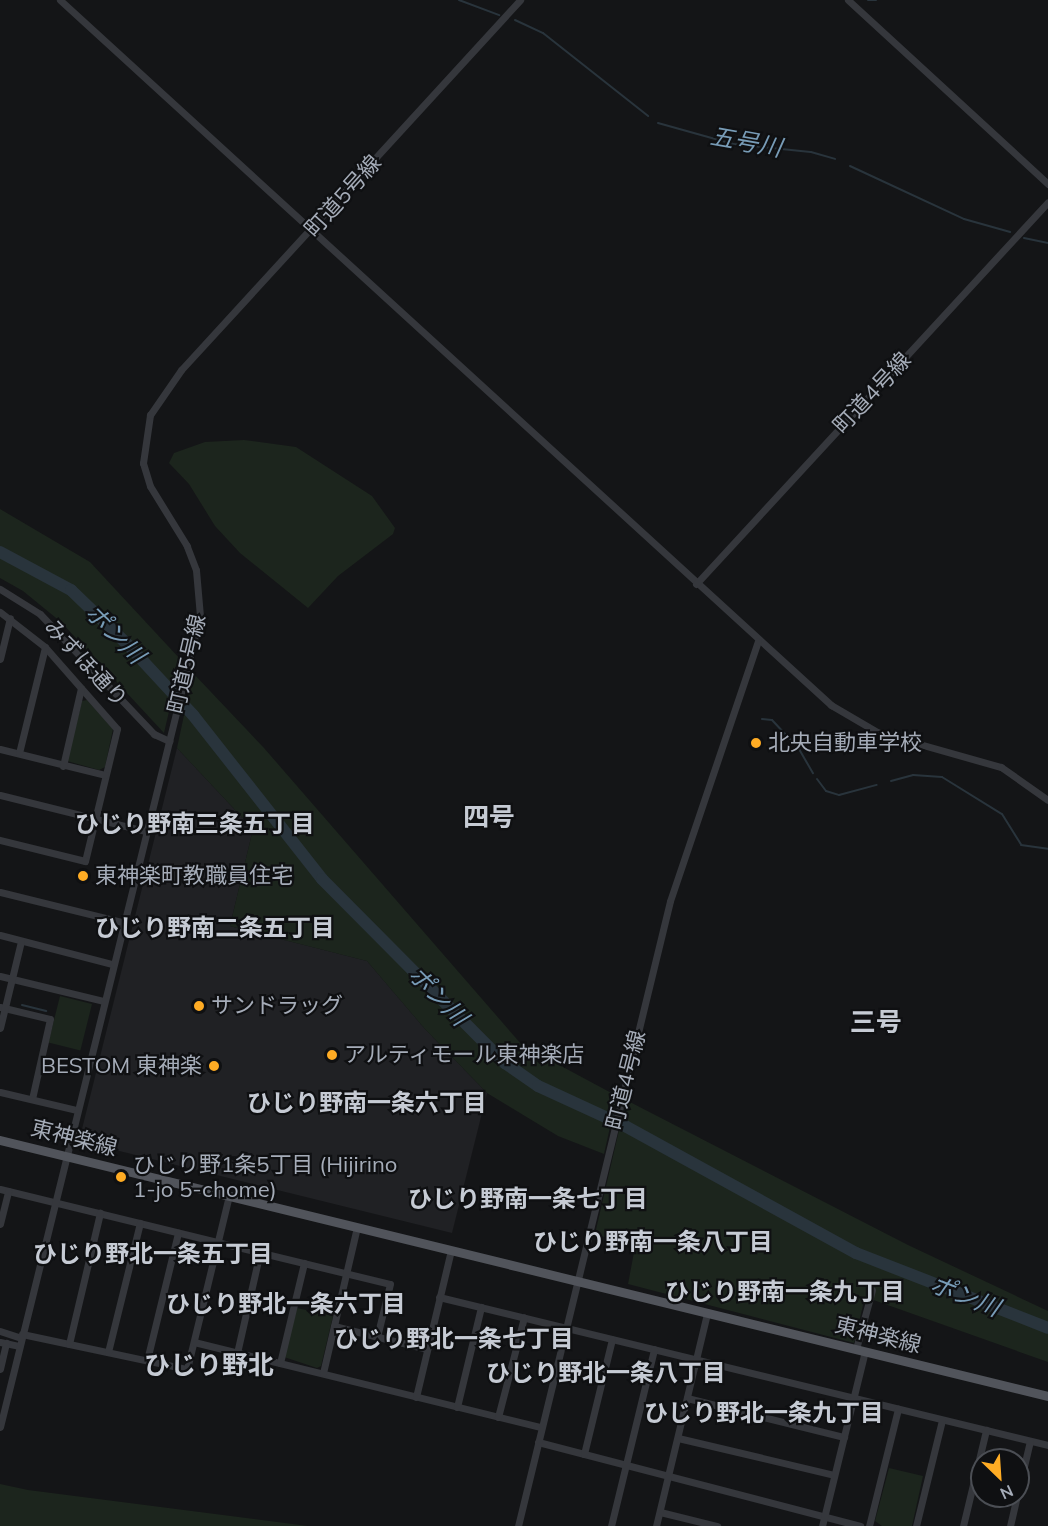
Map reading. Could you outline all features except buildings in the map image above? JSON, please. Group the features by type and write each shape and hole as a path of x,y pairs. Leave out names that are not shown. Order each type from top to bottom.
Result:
{"main road":[{"name":"東神楽線","path":"0,1140 1048,1396"}],"street":[{"path":"60,0 313,229 758,641 854,721 896,738 1000,767 1048,800"},
{"name":"町道5号線","path":"0,1427 122,922 200,616 200,594 187,546 150,486 143,463 150,415 181,370 313,229 520,0"},
{"path":"848,0 1048,184"},
{"name":"町道4号線","path":"696,584 1048,202"},
{"name":"みずほ通り","path":"0,589 40,614 154,734 169,741"},
{"path":"0,612 45,647 116,724 85,861 0,840"},
{"path":"0,659 10,618"},
{"name":"町道4号線","path":"518,1526 670,900 758,641"},
{"path":"19,753 45,647"},
{"path":"63,766 81,688"},
{"path":"0,749 105,775"},
{"path":"0,795 145,831"},
{"path":"0,892 122,922"},
{"path":"0,935 112,964"},
{"path":"0,1028 2,1007 12,979 21,941"},
{"path":"0,976 103,1001"},
{"path":"2,1007 50,1019 32,1099"},
{"path":"0,1092 76,1110"},
{"path":"0,1224 4,1190 390,1284 377,1337"},
{"path":"0,1369 3,1342 20,1339 69,1344 187,1369 229,1196"},
{"path":"69,1344 100,1213"},
{"path":"108,1352 140,1223"},
{"path":"322,1373 357,1227"},
{"path":"147,1360 178,1233"},
{"path":"416,1397 451,1250"},
{"path":"237,1353 261,1252"},
{"path":"280,1363 304,1263"},
{"path":"822,1526 853,1399 872,1290"},
{"path":"439,1297 1048,1445"},
{"path":"457,1407 481,1307"},
{"path":"656,1526 707,1313"},
{"path":"498,1417 524,1317"},
{"path":"334,1326 427,1349"},
{"path":"0,1331 20,1339"},
{"path":"584,1454 612,1339"},
{"path":"194,1342 541,1427"},
{"path":"611,1526 654,1349"},
{"path":"687,1398 844,1437"},
{"path":"869,1526 898,1409"},
{"path":"916,1526 942,1420"},
{"path":"963,1526 986,1430"},
{"path":"678,1438 834,1475"},
{"path":"1028,1448 1030,1441"},
{"path":"538,1442 860,1526"},
{"path":"1010,1526 1014,1508"},
{"path":"660,1512 717,1526"}],"shaded area":[{"path":"244,440 296,447 372,496 395,528 393,534 338,576 308,608 240,553 215,526 189,484 169,463 174,453 205,442"},
{"path":"0,509 90,562 181,660 164,733 61,622 23,591 0,578"},
{"path":"193,673 264,748 522,1045 617,1096 604,1154 558,1136 487,1093 425,1029 367,961 230,926 253,829 177,748"},
{"path":"87,700 113,729 105,767 99,770 67,761 82,701"},
{"path":"177,748 253,829 230,926 367,961 425,1029 487,1093 452,1233 79,1141"},
{"path":"60,996 92,1004 80,1051 48,1043"},
{"path":"626,1100 908,1245 1048,1311 1048,1362 865,1297 854,1343 628,1284 635,1247 595,1234"},
{"path":"297,1308 333,1316 321,1366 317,1368 284,1357"},
{"path":"889,1468 923,1476 912,1526 882,1526 875,1521"},
{"path":"0,1484 28,1490 308,1526 0,1526"}],"waterway":[{"name":"五号川","path":"459,0 499,15"},
{"path":"868,0 876,0"},
{"name":"五号川","path":"515,20 543,33 648,116"},
{"name":"五号川","path":"658,123 733,144 811,152 835,159"},
{"name":"五号川","path":"850,166 964,219 1010,232"},
{"name":"五号川","path":"1024,238 1048,243"},
{"name":"ポン川","path":"0,552 71,590 128,645 193,715 322,879 505,1063 538,1086 625,1126 856,1253 1048,1328"},
{"path":"762,719 772,720 799,749 813,773"},
{"path":"891,781 913,775 942,777 1002,814 1021,845 1048,849"},
{"path":"817,779 826,791 839,795 877,785"},
{"path":"22,1005 46,1011"}],"place":[{"name":"北央自動車学校","path":"756,743"},
{"name":"東神楽町教職員住宅","path":"83,876"},
{"name":"サンドラッグ","path":"199,1006"},
{"name":"アルティモール東神楽店","path":"332,1055"},
{"name":"BESTOM 東神楽","path":"214,1066"},
{"name":"ひじり野1条5丁目 (Hijirino 1-jo 5-chome)","path":"121,1177"}],"district":[{"name":"四号","path":"489,817"},
{"name":"ひじり野南三条五丁目","path":"195,824"},
{"name":"ひじり野南二条五丁目","path":"215,928"},
{"name":"三号","path":"876,1022"},
{"name":"ひじり野南一条六丁目","path":"367,1103"},
{"name":"ひじり野南一条七丁目","path":"528,1199"},
{"name":"ひじり野南一条八丁目","path":"653,1242"},
{"name":"ひじり野北一条五丁目","path":"153,1254"},
{"name":"ひじり野南一条九丁目","path":"785,1292"},
{"name":"ひじり野北一条六丁目","path":"286,1304"},
{"name":"ひじり野北一条七丁目","path":"454,1339"},
{"name":"ひじり野北","path":"209,1365"},
{"name":"ひじり野北一条八丁目","path":"606,1373"},
{"name":"ひじり野北一条九丁目","path":"764,1413"}]}
